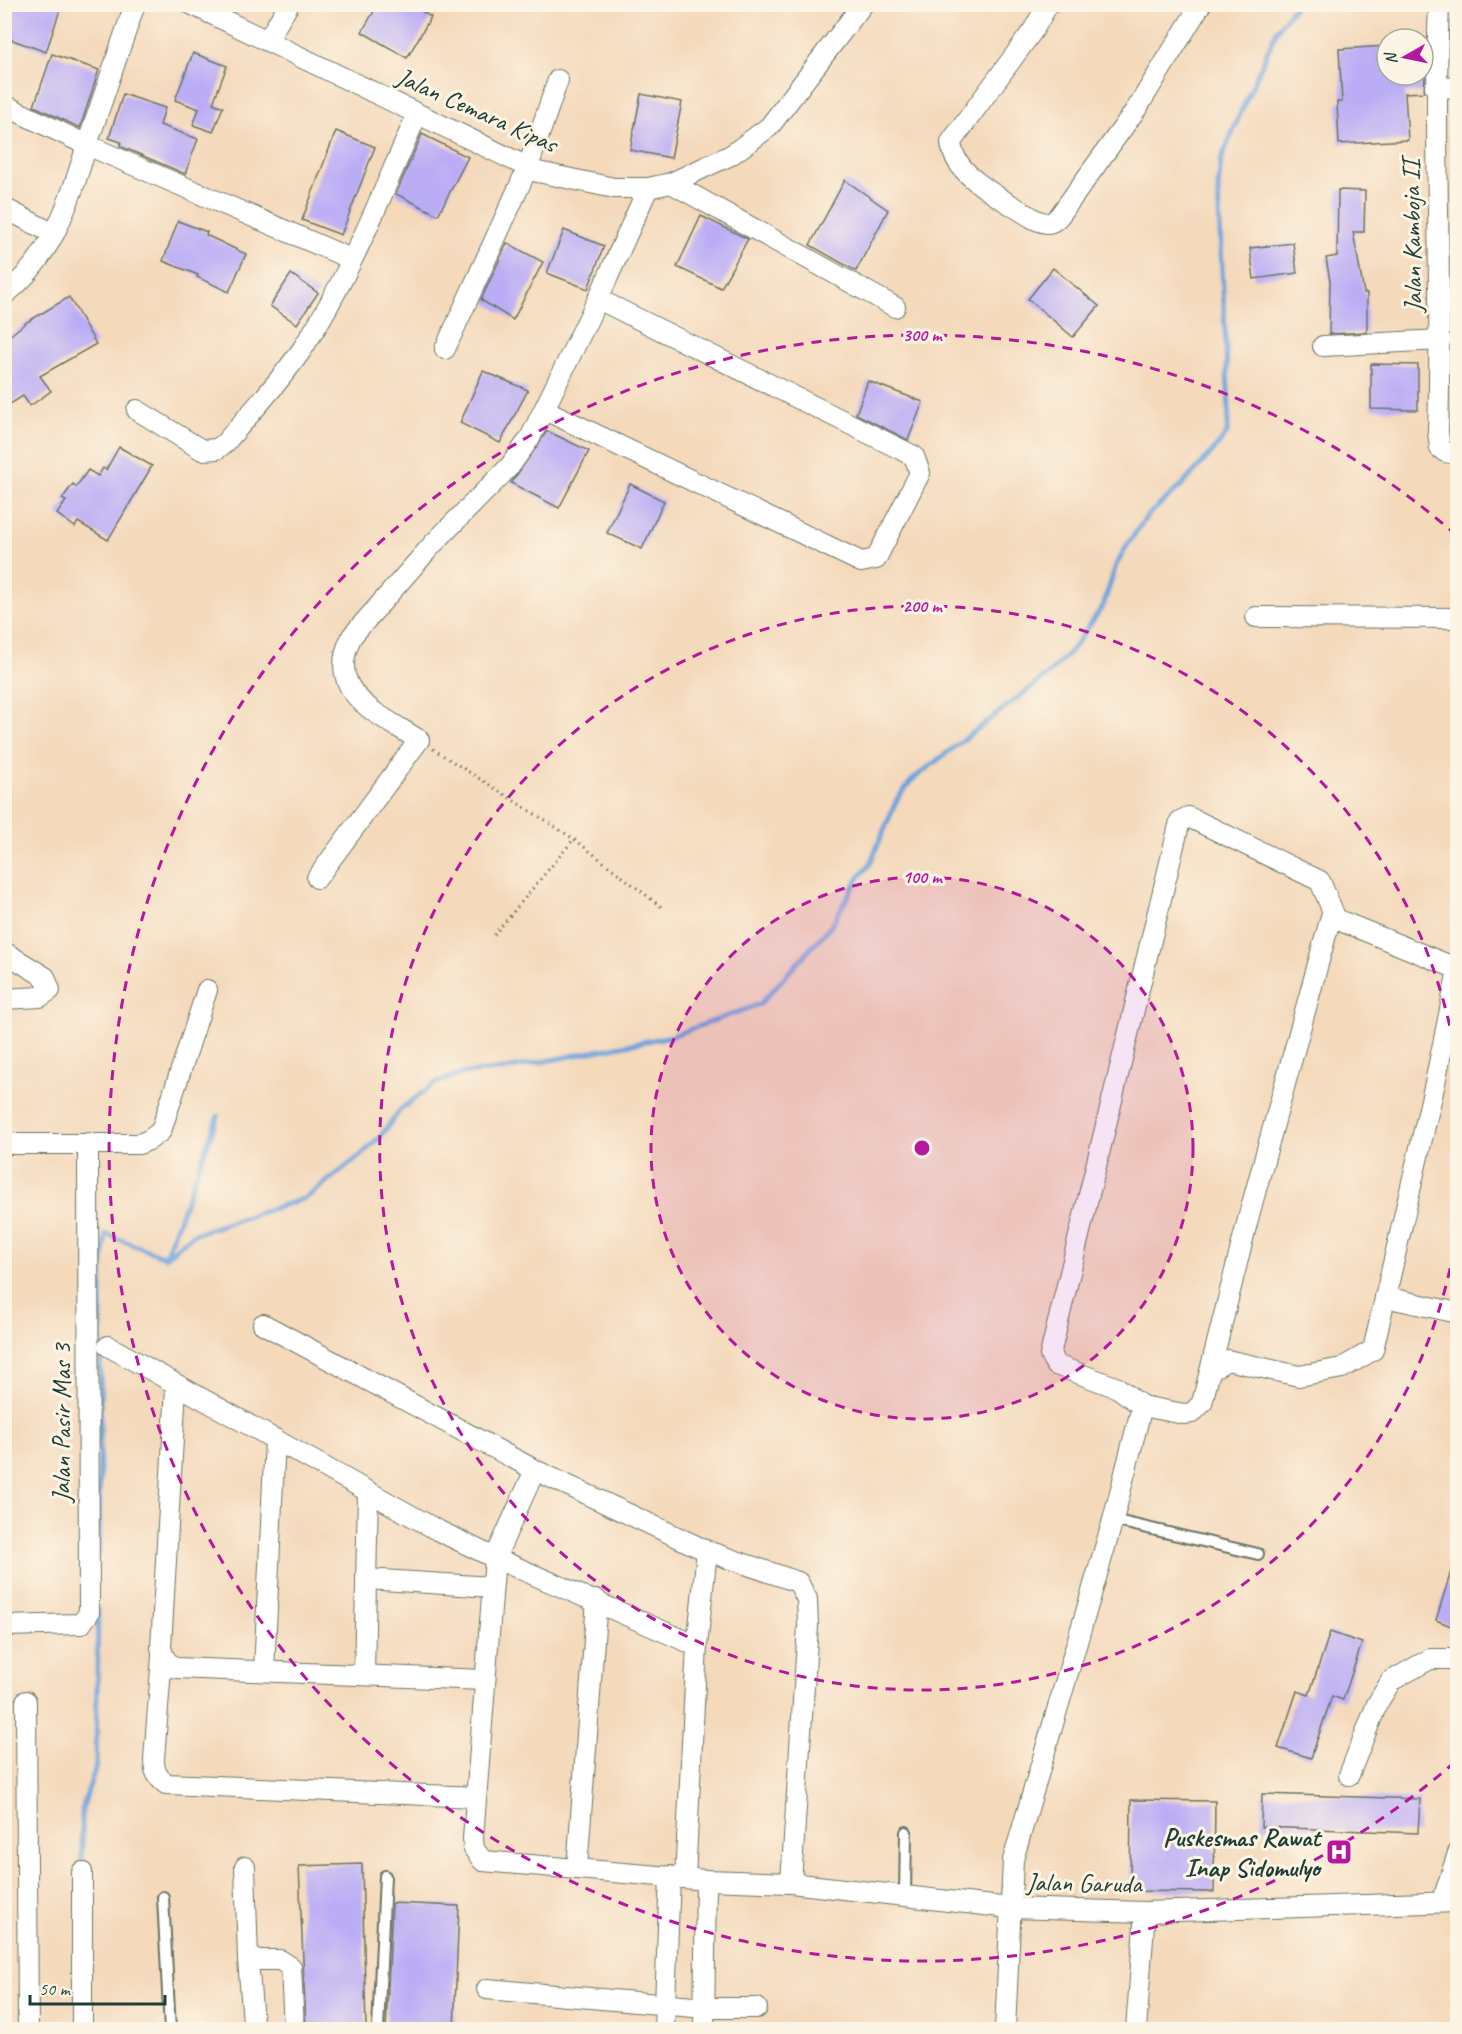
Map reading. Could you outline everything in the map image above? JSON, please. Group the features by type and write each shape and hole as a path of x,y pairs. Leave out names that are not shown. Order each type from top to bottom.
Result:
{"street":[{"path":"4,295 27,275 41,258 67,209 135,4"},
{"name":"Jalan Cemara Kipas","path":"191,4 528,167 614,188 648,188 671,183 731,155 769,127 863,4"},
{"path":"267,40 289,4"},
{"path":"1048,4 1034,29 951,142 952,155 965,173 1034,219 1047,224 1054,223 1137,108 1201,4"},
{"name":"Jalan Kamboja II","path":"1438,4 1436,87 1441,340 1440,448 1445,452 1458,454"},
{"path":"445,349 528,167 558,80"},
{"path":"1436,87 1458,87"},
{"path":"4,105 87,145 351,259"},
{"path":"137,410 196,448 209,451 217,449 290,367 314,329 351,259 417,115"},
{"path":"671,183 895,308"},
{"path":"317,878 419,740 366,706 349,689 342,668 343,653 352,636 426,552 510,466 545,411 648,188"},
{"path":"4,208 54,234"},
{"path":"545,411 861,562 876,559 920,473 914,456 598,299"},
{"path":"1323,345 1441,340"},
{"path":"1256,617 1458,618"},
{"path":"1211,1370 1227,1360 1299,1376 1342,1368 1373,1350 1435,1083 1458,969 1336,919 1320,880 1188,817 1180,821 1050,1355 1056,1365 1118,1388 1142,1406 1158,1407 1177,1414 1192,1413 1202,1402 1249,1215 1332,913"},
{"path":"4,952 35,969 50,983 50,990 40,997 4,999"},
{"path":"4,1144 140,1144 149,1140 160,1131 207,990"},
{"name":"Jalan Pasir Mas 3","path":"4,1626 81,1624 88,1613 88,1143"},
{"path":"1386,1297 1458,1313"},
{"path":"263,1324 535,1470 707,1551 798,1582 807,1599 808,1626 791,1883"},
{"path":"108,1346 176,1387 368,1492 495,1558 597,1600 698,1646"},
{"path":"176,1387 161,1637 162,1656 154,1760 154,1770 159,1779 166,1784 476,1797"},
{"path":"535,1470 495,1558 476,1797 474,1850 483,1861 706,1880 791,1883 1010,1908 1012,1860 1113,1520 1142,1406"},
{"path":"264,1671 274,1439"},
{"path":"364,1675 368,1492"},
{"path":"664,2030 707,1551"},
{"path":"366,1579 492,1587"},
{"path":"577,1869 597,1600"},
{"path":"162,1656 176,1668 485,1680"},
{"path":"1349,1775 1377,1704 1391,1681 1430,1659 1458,1659"},
{"path":"26,1701 28,2030"},
{"path":"1450,1902 1458,1854"},
{"path":"245,1868 253,2022"},
{"path":"82,1872 82,2030"},
{"path":"704,2030 706,1880"},
{"name":"Jalan Garuda","path":"1005,2030 1010,1908 1145,1912 1450,1902"},
{"path":"1136,2030 1145,1912"},
{"path":"248,1960 280,1960 291,1968 294,2030"},
{"path":"487,1989 705,2008 757,2008"}],"lane":[{"path":"1113,1520 1258,1554"},
{"path":"906,1832 906,1896"},
{"path":"378,2030 385,1876"},
{"path":"163,1897 170,2030"}],"path":[{"path":"419,740 574,839 664,909"},
{"path":"494,934 574,839"}],"building":[{"path":"4,4 62,4 46,52 4,37"},
{"path":"378,4 410,4 431,17 407,58 362,32"},
{"path":"1375,47 1375,87 1424,87 1424,92 1405,93 1408,140 1339,144 1337,102 1342,102 1339,49"},
{"path":"193,53 227,66 213,103 223,107 213,132 193,125 199,109 175,100"},
{"path":"52,54 99,70 80,128 34,106"},
{"path":"123,94 165,108 160,125 198,139 185,174 120,146 121,142 109,138"},
{"path":"641,94 682,102 671,158 630,150"},
{"path":"336,131 375,147 341,235 302,220"},
{"path":"422,134 468,157 438,215 396,194"},
{"path":"845,180 888,210 856,271 810,245"},
{"path":"1338,190 1365,191 1364,232 1353,232 1364,293 1367,293 1367,332 1329,334 1330,281 1326,258 1337,256"},
{"path":"701,216 748,239 721,288 677,267"},
{"path":"178,221 207,232 206,235 246,254 229,292 197,277 198,275 163,261"},
{"path":"564,230 604,246 588,289 547,273"},
{"path":"507,243 543,262 513,320 481,300"},
{"path":"1293,243 1297,273 1254,279 1250,248"},
{"path":"1053,268 1099,306 1073,337 1028,299"},
{"path":"291,274 318,293 297,324 270,306"},
{"path":"69,297 96,344 40,376 51,391 30,406 23,396 4,408 4,340 27,322"},
{"path":"1371,364 1418,365 1418,410 1371,409"},
{"path":"483,371 528,390 500,443 460,423"},
{"path":"868,381 923,402 908,440 856,414"},
{"path":"547,431 589,451 559,508 511,483"},
{"path":"119,447 152,466 108,540 78,522 75,527 57,514 66,501 62,499 73,484 76,487 88,470 98,476 103,468 106,470"},
{"path":"630,484 664,501 642,549 607,533"},
{"path":"1454,1562 1458,1563 1458,1629 1436,1620"},
{"path":"1330,1632 1362,1643 1343,1700 1332,1696 1311,1758 1278,1748 1297,1691 1309,1695"},
{"path":"1262,1794 1420,1799 1418,1833 1261,1827"},
{"path":"1131,1800 1215,1801 1214,1892 1130,1891"},
{"path":"362,1864 366,2030 306,2030 299,1866"},
{"path":"392,1903 459,1906 454,2030 386,2030"}],"waterway":[{"path":"99,1553 101,1275 106,1234 165,1257 194,1234 306,1198 360,1156 379,1138 401,1109 437,1082 465,1073 506,1069 672,1036 760,1004 831,926 859,877 870,864 897,799 912,780 1047,675 1071,651 1103,606 1116,565 1147,516 1183,484 1227,433 1229,410 1218,188 1221,160 1277,30 1296,4"},
{"path":"165,1257 218,1116"},
{"path":"82,1869 82,1810 96,1766 98,1610"}],"place":[{"name":"Puskesmas Rawat Inap Sidomulyo","path":"1339,1852"}]}
